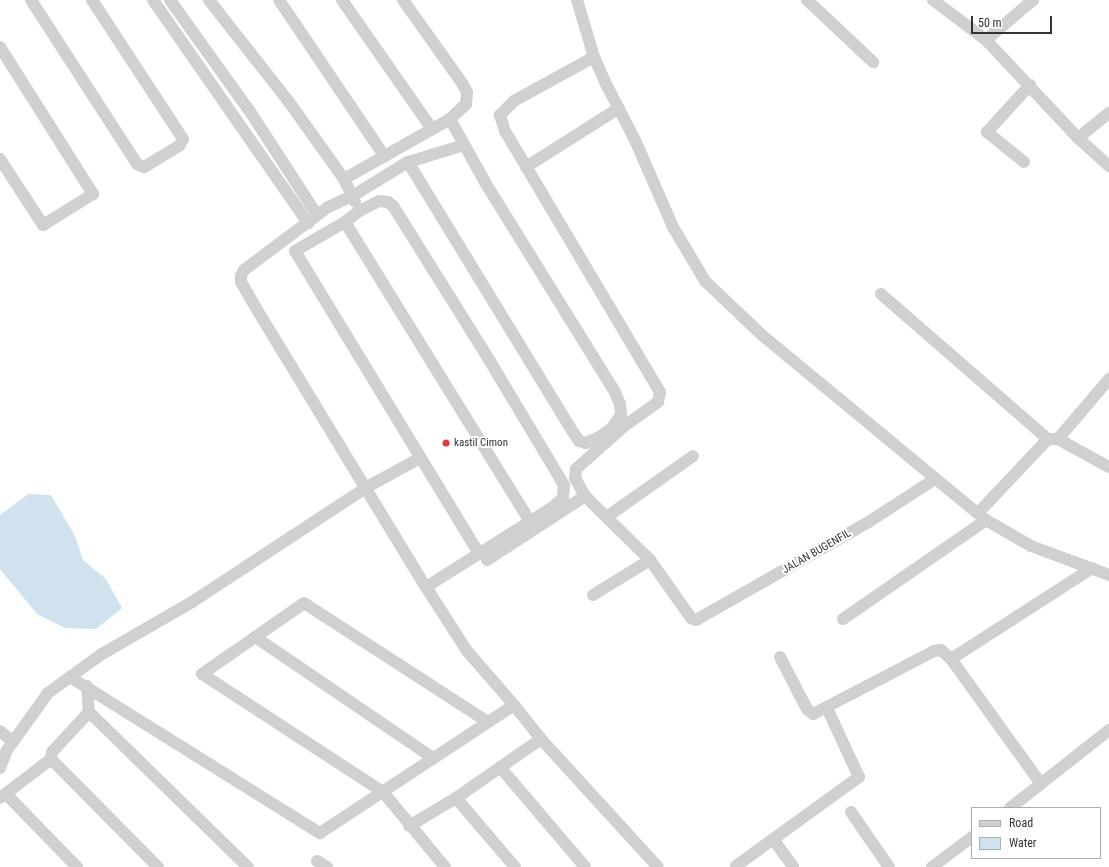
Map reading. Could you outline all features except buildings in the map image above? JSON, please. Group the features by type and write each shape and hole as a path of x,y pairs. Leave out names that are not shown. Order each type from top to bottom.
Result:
{"street":[{"path":"31,0 137,164 144,167 179,146 184,139 92,0"},
{"path":"153,0 238,121 312,219"},
{"path":"170,0 248,107 312,219"},
{"path":"209,0 289,102 344,178 359,211"},
{"path":"279,0 385,157"},
{"path":"342,0 432,129"},
{"path":"344,178 385,157 450,119 466,104 466,92 403,0"},
{"path":"577,0 594,57 673,227 705,281 762,335 935,479 982,516 1031,546 1109,575"},
{"path":"807,0 873,62"},
{"path":"933,0 986,40 1030,85 1078,138 1109,166"},
{"path":"986,40 1033,0"},
{"path":"0,47 93,194 42,225 0,159"},
{"path":"593,595 650,560 608,516 585,496 579,488 576,470 622,428 658,402 660,392 504,131 500,120 503,110 514,101 594,57"},
{"path":"1024,162 987,132 1030,85"},
{"path":"238,121 248,107"},
{"path":"526,167 619,108"},
{"path":"1078,138 1109,113"},
{"path":"238,121 255,118"},
{"path":"408,162 573,432 580,441 589,444 611,429 618,421 622,411 620,404 464,145 450,119"},
{"path":"464,145 408,162 352,196 328,207 244,270 240,276 241,282 368,487 426,587 467,651 514,705 541,739 658,867"},
{"path":"379,201 388,202 400,216 564,485 563,498 483,556 420,458 295,251 345,222 359,211 379,201"},
{"path":"345,222 530,522"},
{"path":"881,294 1053,439 1109,467"},
{"path":"843,619 982,516 1109,379"},
{"path":"608,516 693,456"},
{"path":"0,768 7,749 48,693 102,654 192,602 368,487 420,458"},
{"name":"JALAN BUGENFIL","path":"650,560 691,618 696,620 870,521 935,479"},
{"path":"426,587 483,556 585,496"},
{"path":"951,659 1092,568"},
{"path":"445,867 409,826 383,792 202,674 304,603 488,722"},
{"path":"255,637 433,758"},
{"path":"780,657 809,713 816,714 934,651 941,650 951,659 1041,784"},
{"path":"70,677 87,686 320,833 514,705"},
{"path":"87,686 89,712 248,867"},
{"path":"736,866 859,777 827,708"},
{"path":"89,712 52,752 52,759 158,867"},
{"path":"1011,807 1041,784 1059,767 1109,730"},
{"path":"0,731 7,749"},
{"path":"409,826 456,798 541,739"},
{"path":"52,759 3,796 77,867"},
{"path":"500,767 585,867"},
{"path":"456,798 515,867"},
{"path":"851,812 889,867"},
{"path":"932,867 971,838"},
{"path":"773,839 793,867"}],"water":[{"path":"28,494 51,495 75,536 83,560 106,579 122,608 96,629 65,628 37,614 0,569 0,515"}],"place":[{"name":"kastil Cimon","path":"446,443"}]}
